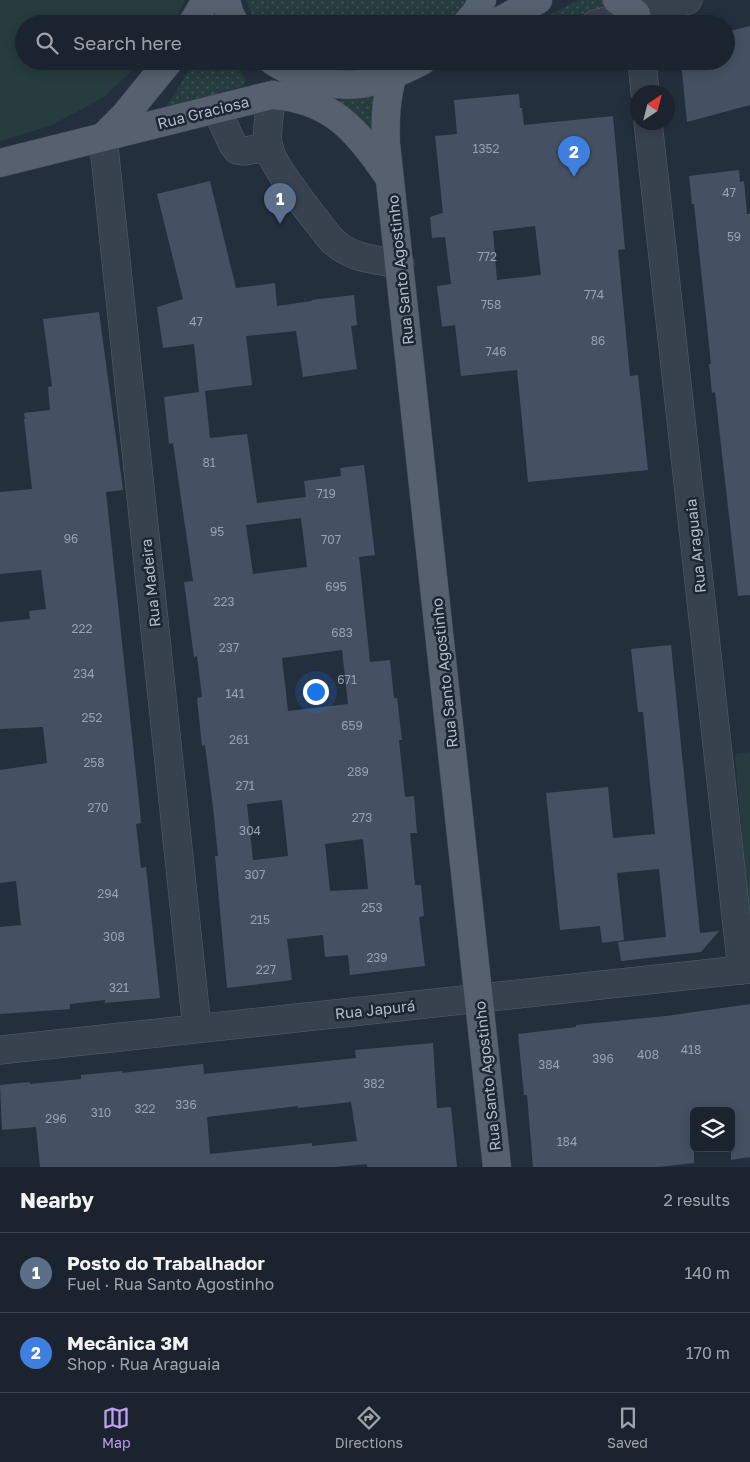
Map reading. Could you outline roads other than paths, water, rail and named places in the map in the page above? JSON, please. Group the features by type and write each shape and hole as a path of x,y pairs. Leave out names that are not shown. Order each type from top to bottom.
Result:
{"main road":[{"path":"197,15 206,0"},
{"path":"226,0 231,15"},
{"path":"474,15 482,0"},
{"path":"510,15 538,0"},
{"path":"103,137 125,115 162,70"},
{"path":"263,70 272,95"},
{"path":"292,70 308,78 331,85 342,86 367,84 403,70"},
{"name":"Rua Santo Agostinho","path":"407,70 386,99 385,121 497,1167"},
{"name":"Rua Graciosa","path":"0,163 272,95 305,100"},
{"name":"Rua Santo Agostinho","path":"305,100 345,122 368,145 390,179"}],"street":[{"path":"616,15 631,9 688,0"},
{"path":"643,70 644,85"},
{"path":"272,95 268,132 269,147 275,164 329,238 339,248 353,255 400,264"},
{"path":"216,108 232,143 238,150 244,151 269,147"},
{"name":"Rua Araguaia","path":"649,130 746,970"},
{"name":"Rua Madeira","path":"103,137 197,1028"},
{"name":"Rua Japurá","path":"0,1050 746,970"}],"place":[{"name":"Mecânica 3M","path":"574,177"},
{"name":"Posto do Trabalhador","path":"280,224"}]}
